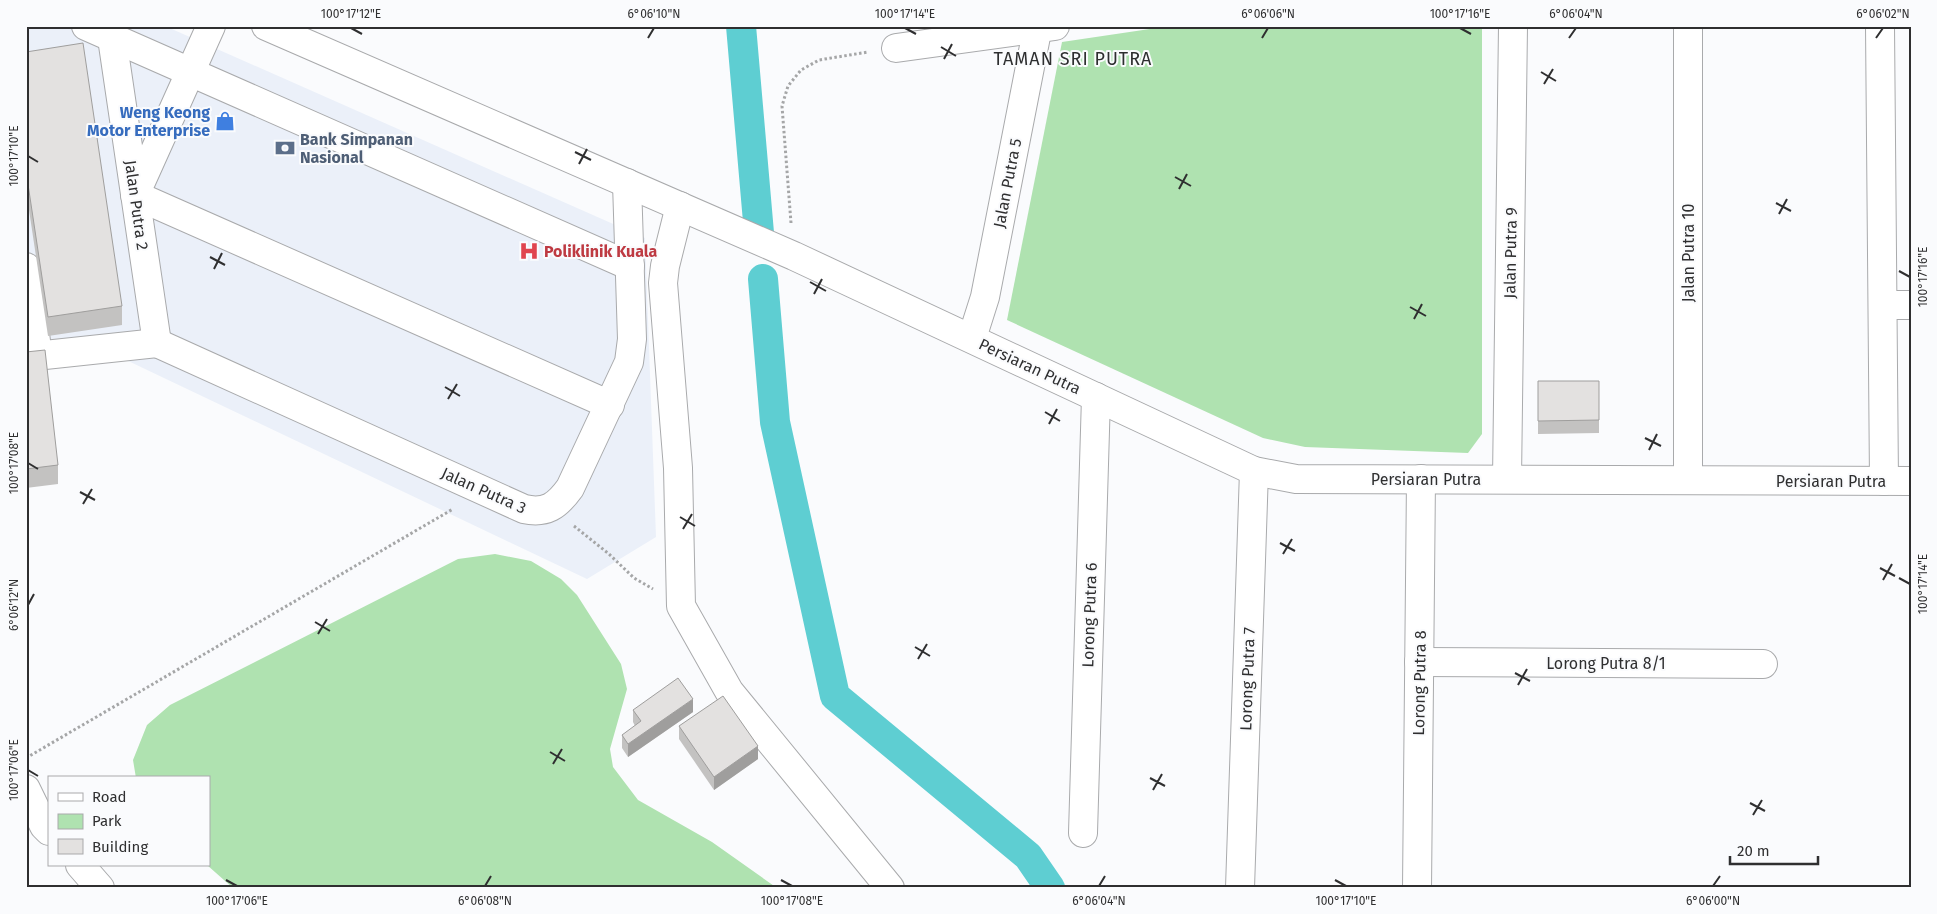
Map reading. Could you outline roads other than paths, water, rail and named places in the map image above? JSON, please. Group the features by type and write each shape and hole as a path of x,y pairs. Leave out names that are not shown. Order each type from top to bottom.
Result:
{"street":[{"path":"86,26 630,266"},
{"path":"211,26 135,195 610,405"},
{"name":"Persiaran Putra","path":"266,26 794,256 1254,470 1296,479 1911,481"},
{"name":"Jalan Putra 9","path":"1507,480 1513,26"},
{"name":"Jalan Putra 10","path":"1688,26 1688,480"},
{"path":"1880,26 1884,481"},
{"path":"896,48 1044,27"},
{"name":"Jalan Putra 5","path":"972,338 985,297 1044,27"},
{"name":"Jalan Putra 2","path":"112,38 157,343"},
{"name":"Jalan Putra 3","path":"157,343 524,509 536,512 550,508 562,500 570,488 629,362 632,339 627,183"},
{"path":"680,206 665,266 664,283 678,468 681,606 729,691 890,888"},
{"path":"26,267 32,357 157,343"},
{"path":"1883,305 1911,305"},
{"name":"Lorong Putra 6","path":"1083,833 1096,397"},
{"name":"Lorong Putra 7","path":"1240,888 1254,470"},
{"name":"Lorong Putra 8","path":"1417,888 1421,479"},
{"name":"Lorong Putra 8/1","path":"1419,662 1763,664"},
{"path":"26,789 44,826 48,830"},
{"path":"81,866 100,888"}],"waterway":[{"path":"741,26 759,233"},
{"path":"763,279 775,422 835,696 1028,856 1050,888"}],"place":[{"name":"Weng Keong Motor Enterprise","path":"225,121"},
{"name":"Bank Simpanan Nasional","path":"285,148"},
{"name":"Poliklinik Kuala","path":"529,251"}],"district":[{"name":"TAMAN SRI PUTRA","path":"1073,59"}]}
